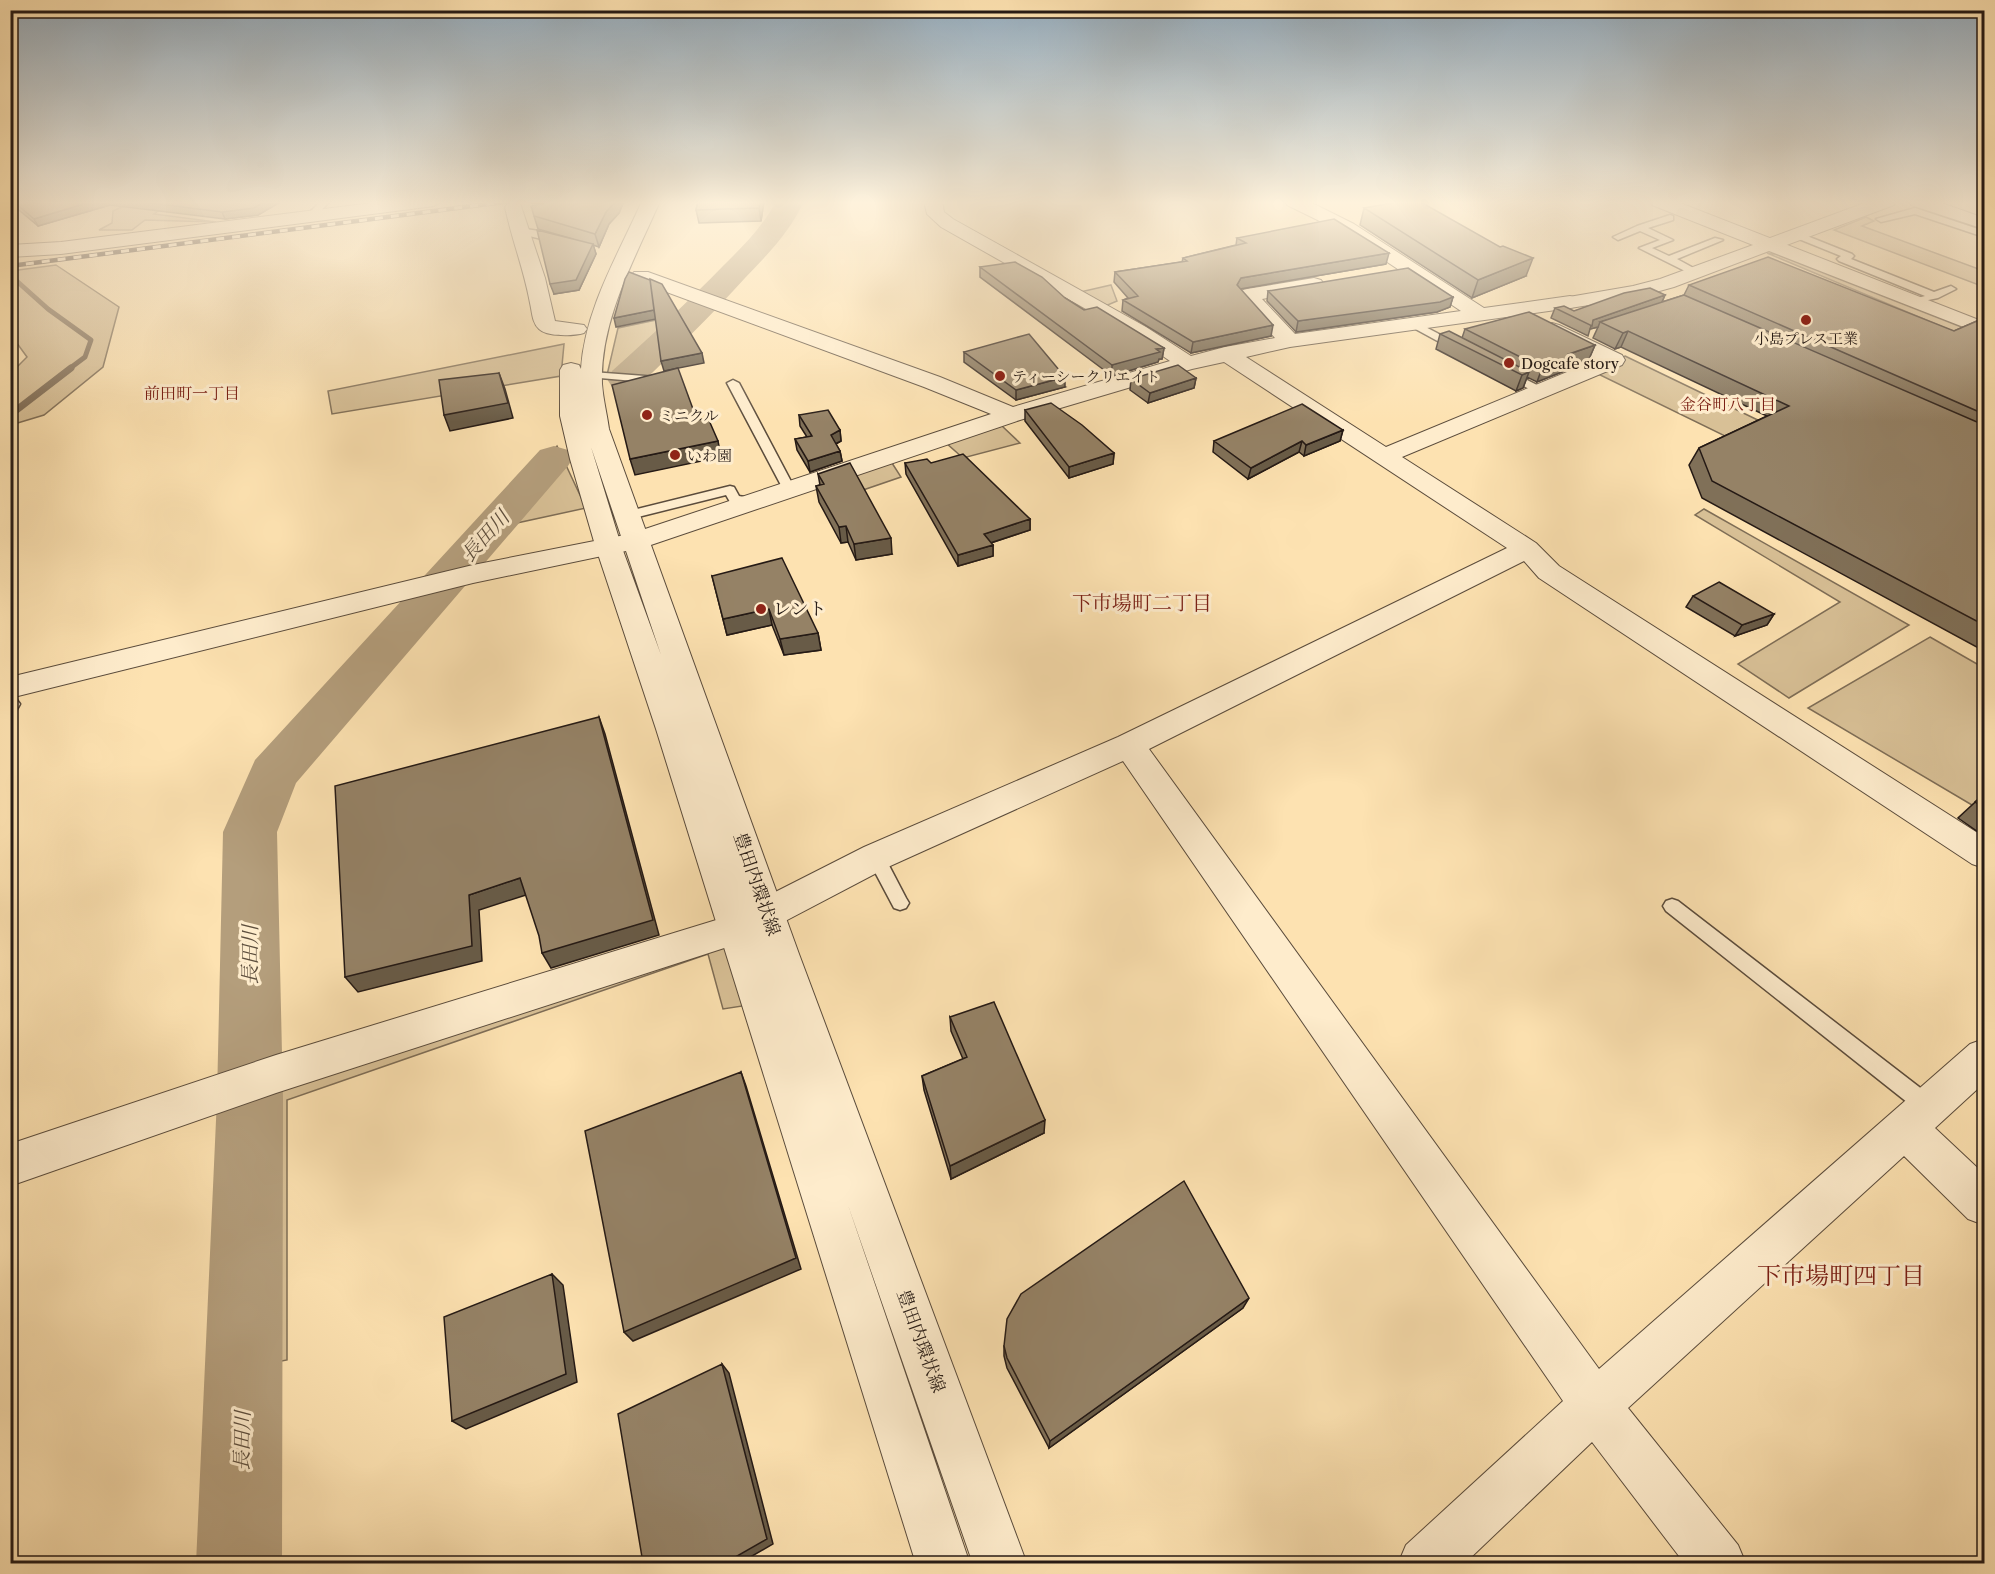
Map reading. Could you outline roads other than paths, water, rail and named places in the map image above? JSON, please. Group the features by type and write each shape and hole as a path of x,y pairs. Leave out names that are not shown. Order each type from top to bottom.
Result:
{"street":[{"path":"534,274 545,324 548,327 577,329"},
{"name":"豊田内環状線","path":"600,274 577,329 570,377 572,416 582,459 623,534"},
{"name":"豊田内環状線","path":"619,274 602,313 593,352 598,376 597,429 623,534 752,921 943,1563"},
{"path":"1038,274 1138,331 1187,363"},
{"path":"1420,274 1479,314"},
{"path":"11,701 423,586 750,502 1012,415 1225,353 1290,341 1512,309 1652,293 1693,274"},
{"path":"1849,274 1926,299 1984,329"},
{"path":"641,276 932,382 1012,415"},
{"path":"1290,341 1246,295 1334,280"},
{"path":"1384,456 1614,360 1512,309"},
{"path":"1225,353 1527,549 1550,572 1984,854"},
{"path":"10,1165 276,1074 752,921 876,857 1129,745 1527,549"},
{"path":"1129,745 1621,1441 1719,1563"},
{"name":"豊田内環状線","path":"752,921 1000,1563"},
{"path":"1425,1563 1596,1404 1984,1057"},
{"path":"1917,1118 1984,1203"}],"lane":[{"path":"1874,274 1926,299 1951,289"},
{"path":"1414,324 1466,352"},
{"path":"1498,368 1539,390"},
{"path":"598,376 653,381 674,377"},
{"path":"733,383 789,489"},
{"path":"876,857 900,903"},
{"path":"1672,906 1917,1118"}],"waterway":[{"name":"長田川","path":"625,379 732,274"},
{"path":"10,275 48,309 91,340 85,357 69,369"},
{"path":"10,415 71,368"},
{"name":"長田川","path":"239,1564 250,1098 250,832 273,774 554,458"}],"place":[{"name":"小島プレス工業","path":"1806,320"},
{"name":"Dogcafe story","path":"1509,363"},
{"name":"ティーシークリエイト","path":"1000,376"},
{"name":"ミニクル","path":"647,415"},
{"name":"いわ園","path":"675,455"},
{"name":"レント","path":"761,609"}],"district":[{"name":"前田町一丁目","path":"192,393"},
{"name":"金谷町八丁目","path":"1728,404"},
{"name":"下市場町二丁目","path":"1142,603"},
{"name":"下市場町四丁目","path":"1841,1275"}]}
